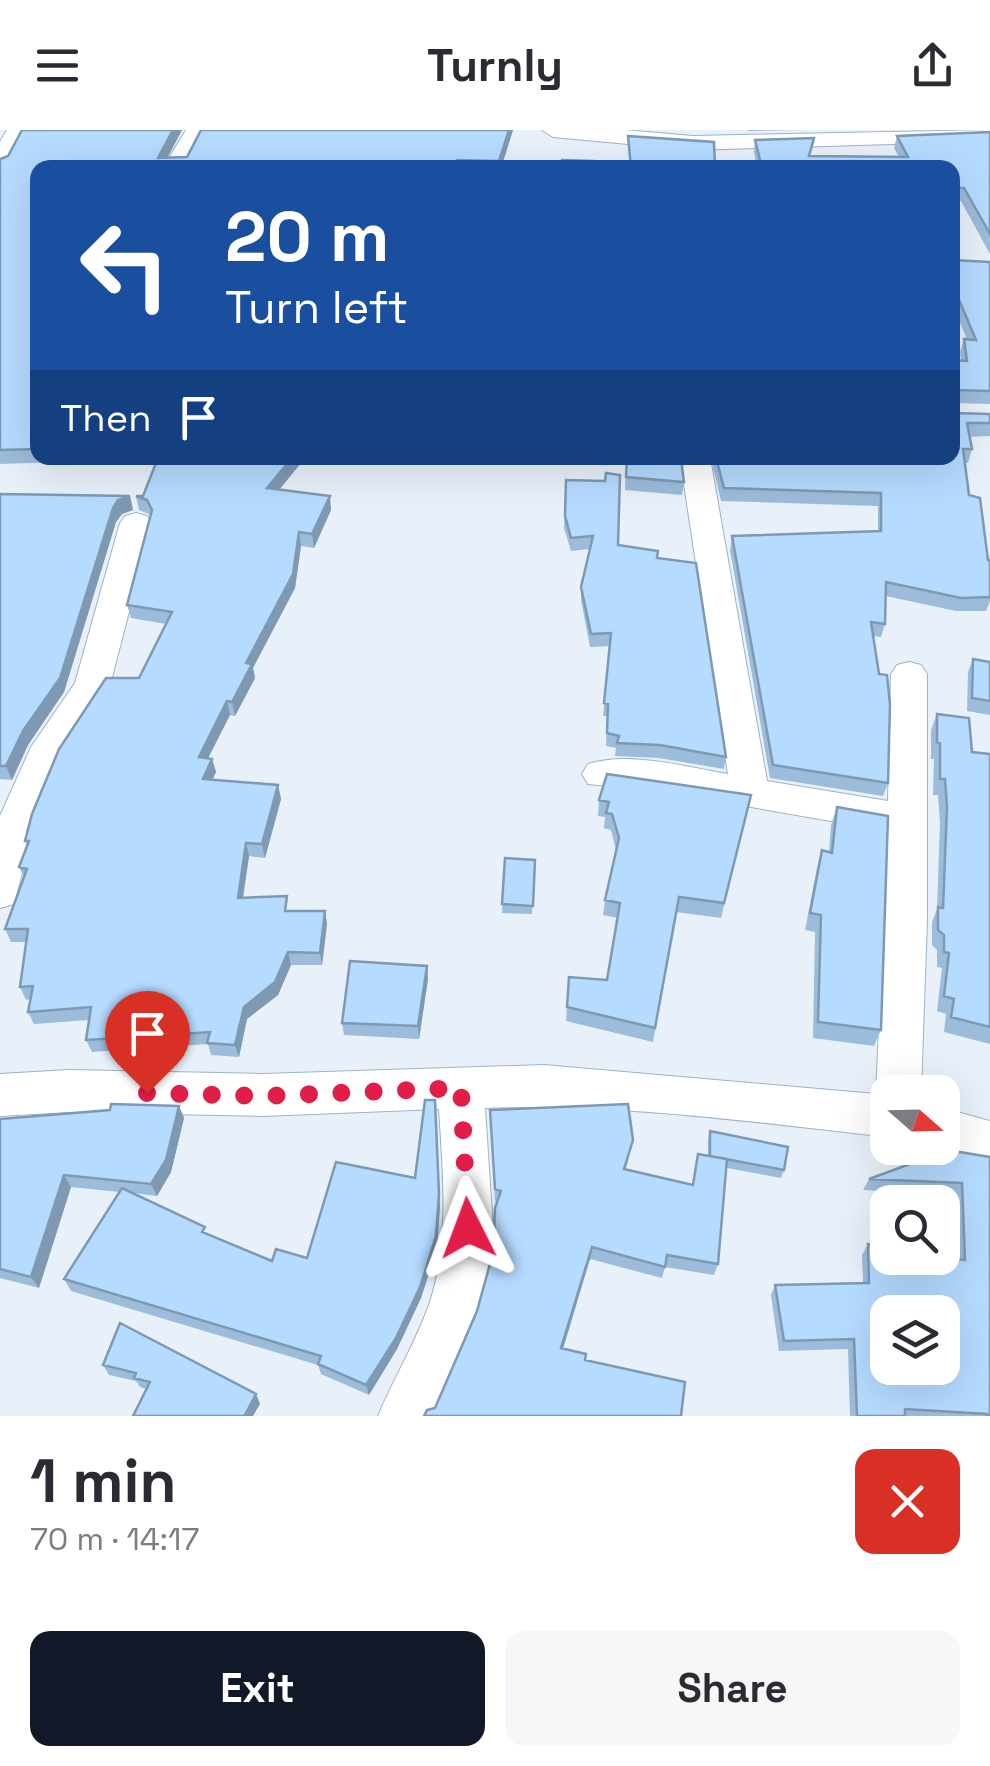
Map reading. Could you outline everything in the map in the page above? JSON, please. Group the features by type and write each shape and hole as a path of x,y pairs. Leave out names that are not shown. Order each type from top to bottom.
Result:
{"street":[{"path":"0,162 18,130"},
{"path":"179,160 197,130"},
{"path":"553,130 693,143 884,132 990,134"},
{"path":"884,132 890,160"},
{"path":"696,465 750,792"},
{"path":"0,892 16,826 44,758 92,685 136,523"},
{"path":"899,1075 910,674"},
{"path":"601,774 665,778 907,819"},
{"path":"0,1095 69,1091 264,1096 544,1086 722,1098 870,1114"},
{"path":"406,1416 460,1286 468,1228 461,1088"},
{"path":"960,1135 990,1144"}],"building":[{"path":"22,130 173,130 158,158 187,157 201,130 509,130 499,160 30,160 30,449 0,450 0,159 8,156"},
{"path":"990,132 990,234 964,188 960,188 960,160 760,160 755,140 814,138 809,156 908,157 897,136"},
{"path":"628,136 714,142 715,160 630,160"},
{"path":"960,260 990,262 990,391 960,390 960,361 967,361 964,339 976,340 960,302"},
{"path":"960,413 990,414 990,423 967,423 972,449 963,449 969,495 980,498 990,560 990,597 961,598 886,582 885,624 871,622 879,674 887,675 888,783 773,765 732,536 881,531 881,493 724,488 718,465 960,465"},
{"path":"155,465 286,465 267,488 330,496 312,534 299,532 293,574 246,663 252,664 232,702 227,701 199,757 212,759 203,779 278,785 262,844 246,843 238,898 287,896 285,911 325,911 320,953 288,952 275,982 244,1007 235,1045 207,1043 210,1032 86,1040 91,1007 28,1012 33,986 20,987 28,929 5,929 27,869 19,867 29,841 25,841 32,814 59,749 106,678 139,678 172,612 127,605 152,510 147,500 136,496 143,496"},
{"path":"627,465 682,465 684,482 626,477"},
{"path":"606,473 620,475 618,545 658,551 657,558 696,563 726,757 660,745 617,743 619,736 607,733 608,704 604,703 611,633 591,634 581,587 593,536 571,538 565,516 566,480 605,481"},
{"path":"0,494 130,496 118,500 113,508 60,678 23,731 6,766 0,766"},
{"path":"973,659 990,662 990,701 972,698"},
{"path":"937,714 969,718 972,752 990,754 990,1027 951,1017 954,999 944,996 949,953 944,952 944,935 938,930 938,907 943,908 947,807 945,779 940,779"},
{"path":"607,774 751,795 724,903 679,897 655,1028 567,1007 569,977 607,980 620,903 605,900 619,838 612,814 606,813 609,802 599,800"},
{"path":"837,807 888,816 881,1030 818,1022 821,915 810,913 822,850 832,853"},
{"path":"505,858 535,860 533,906 502,904"},
{"path":"350,961 427,966 418,1026 342,1023"},
{"path":"425,1100 435,1100 439,1194 436,1236 420,1287 396,1338 366,1385 318,1364 321,1356 64,1279 122,1188 205,1227 202,1232 272,1261 276,1249 307,1258 336,1162 415,1178"},
{"path":"111,1104 179,1106 166,1160 151,1184 64,1175 31,1277 0,1269 0,1119 110,1110"},
{"path":"628,1104 633,1140 624,1169 693,1185 698,1154 727,1159 718,1264 667,1255 665,1267 592,1247 561,1348 586,1354 585,1360 685,1382 681,1416 424,1416 427,1410 435,1408 477,1311 493,1253 495,1208 501,1191 495,1189 490,1110"},
{"path":"710,1131 788,1147 784,1170 710,1156"},
{"path":"960,1152 990,1157 990,1416 905,1409 905,1416 857,1416 854,1339 784,1341 775,1285 869,1283 868,1244 870,1275 960,1275 960,1259 965,1260 962,1183 869,1179 907,1165 960,1165"},
{"path":"120,1323 256,1394 245,1415 248,1416 133,1416 150,1382 134,1378 136,1373 103,1365"}],"route":[{"path":"147,1093 264,1096 461,1088 468,1228"}]}
